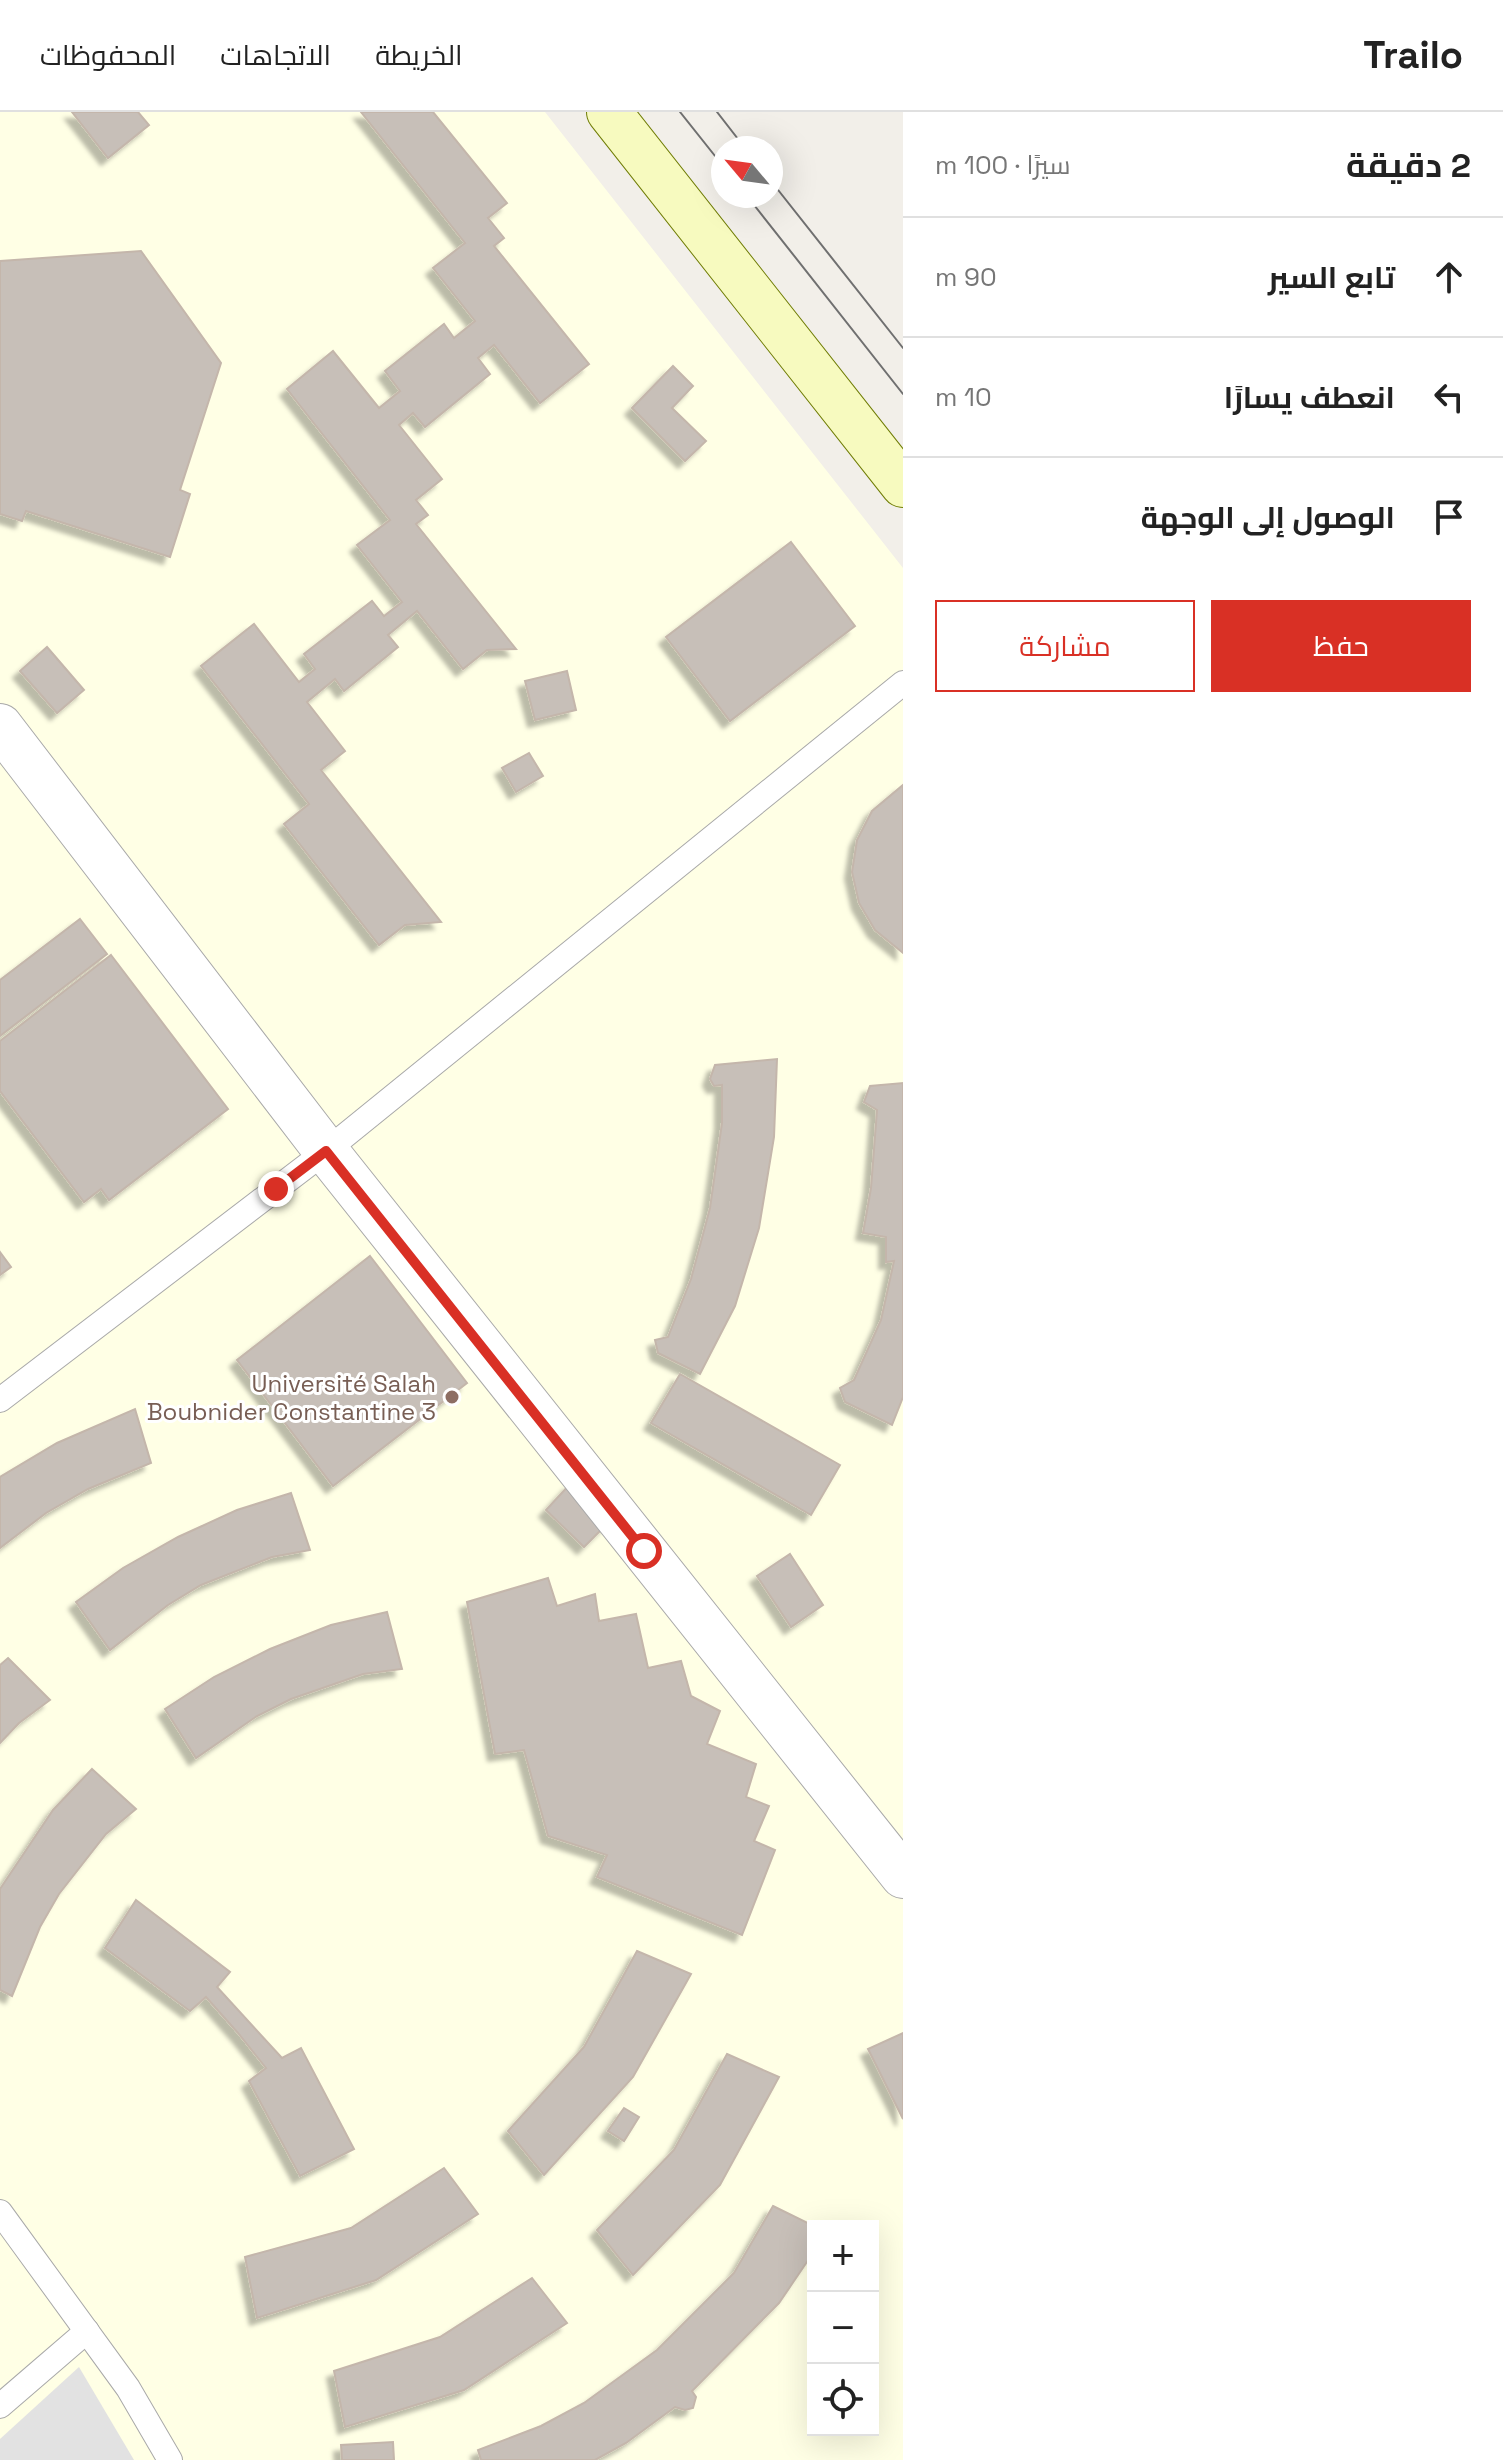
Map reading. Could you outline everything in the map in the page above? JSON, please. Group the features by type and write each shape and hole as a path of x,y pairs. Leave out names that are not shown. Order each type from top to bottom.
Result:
{"main road":[{"path":"609,112 903,485"}],"street":[{"path":"0,726 326,1151 903,1876"}],"lane":[{"path":"0,1400 326,1151 903,683"},
{"path":"0,2212 128,2388 170,2460"},
{"path":"0,2406 87,2331"}],"shaded area":[{"name":"Université Salah Boubnider Constantine 3","path":"0,112 545,112 903,568 903,2460 0,2460"},
{"path":"79,2367 134,2460 0,2460 0,2439"}],"building":[{"path":"72,112 138,112 149,125 108,158"},
{"path":"361,112 433,112 507,203 488,218 504,238 494,246 589,364 540,403 494,345 478,358 490,374 425,427 413,413 399,425 442,479 416,500 428,515 416,524 516,649 487,650 463,669 417,611 388,635 398,647 344,691 335,679 307,702 345,751 321,770 441,922 405,925 379,945 284,824 309,804 201,666 254,624 299,682 315,669 304,654 372,601 384,616 402,602 357,545 390,520 287,389 333,351 379,408 400,391 385,371 444,324 454,338 475,321 433,268 465,243"},
{"path":"141,251 221,363 180,490 190,494 170,557 26,511 22,521 0,514 0,261"},
{"path":"673,366 693,386 672,408 706,441 685,461 632,408"},
{"path":"791,542 855,626 730,721 666,637"},
{"path":"47,647 84,690 57,713 20,671"},
{"path":"567,671 576,710 535,720 525,681"},
{"path":"529,753 543,776 516,792 502,768"},
{"path":"903,785 903,953 875,930 859,903 852,872 857,840 872,811"},
{"path":"80,919 107,954 0,1036 0,980"},
{"path":"111,955 228,1109 109,1200 101,1189 84,1202 0,1091 0,1041"},
{"path":"777,1059 774,1137 759,1228 735,1306 700,1374 658,1353 655,1340 668,1337 691,1279 710,1208 722,1123 722,1085 714,1086 710,1079 715,1065"},
{"path":"903,1083 903,1397 892,1425 845,1402 840,1388 854,1380 881,1320 894,1261 886,1262 886,1237 863,1233 871,1188 877,1110 864,1102 870,1086"},
{"path":"0,1252 11,1267 0,1275"},
{"path":"370,1256 467,1383 333,1486 237,1360"},
{"path":"680,1374 840,1465 811,1515 651,1423"},
{"path":"135,1409 151,1463 88,1489 46,1513 0,1548 0,1477 57,1443"},
{"path":"571,1483 610,1521 584,1547 546,1510"},
{"path":"291,1493 310,1550 272,1557 201,1585 168,1605 110,1650 76,1602 123,1568 178,1537 237,1510"},
{"path":"790,1554 823,1605 791,1627 757,1576"},
{"path":"548,1578 557,1606 595,1594 599,1621 636,1614 648,1668 681,1661 691,1696 720,1711 707,1744 756,1764 746,1797 769,1806 754,1841 775,1850 742,1935 597,1877 607,1855 548,1836 524,1750 495,1754 467,1602"},
{"path":"387,1612 402,1669 363,1674 291,1699 257,1716 196,1758 165,1709 214,1677 270,1649 331,1625"},
{"path":"8,1658 50,1700 19,1723 0,1743 0,1665"},
{"path":"92,1769 136,1809 106,1834 59,1894 40,1927 12,1996 0,1990 0,1889 53,1810"},
{"path":"136,1900 230,1972 217,1987 282,2058 301,2048 354,2149 300,2176 249,2081 266,2068 238,2033 206,1997 190,2011 105,1948"},
{"path":"637,1951 691,1974 633,2077 544,2175 508,2131 584,2047"},
{"path":"903,2033 903,2119 868,2049"},
{"path":"727,2054 779,2077 720,2185 633,2275 597,2230 674,2150"},
{"path":"624,2108 639,2117 624,2141 608,2131"},
{"path":"444,2168 478,2214 376,2280 257,2318 245,2257 351,2228"},
{"path":"773,2206 807,2223 807,2262 779,2303 692,2391 696,2397 693,2408 685,2410 675,2407 626,2443 595,2460 481,2460 478,2450 541,2426 584,2403 657,2350 734,2273"},
{"path":"532,2278 567,2323 464,2390 345,2427 334,2371 440,2337"},
{"path":"393,2442 394,2460 342,2460 341,2445"}],"tram line":[{"path":"680,112 711,151"},
{"path":"717,112 736,136"},
{"path":"783,196 903,348"},
{"path":"756,208 903,394"}],"place":[{"name":"Université Salah Boubnider Constantine 3","path":"452,1397"}],"route":[{"path":"276,1189 326,1151 644,1551"}]}
